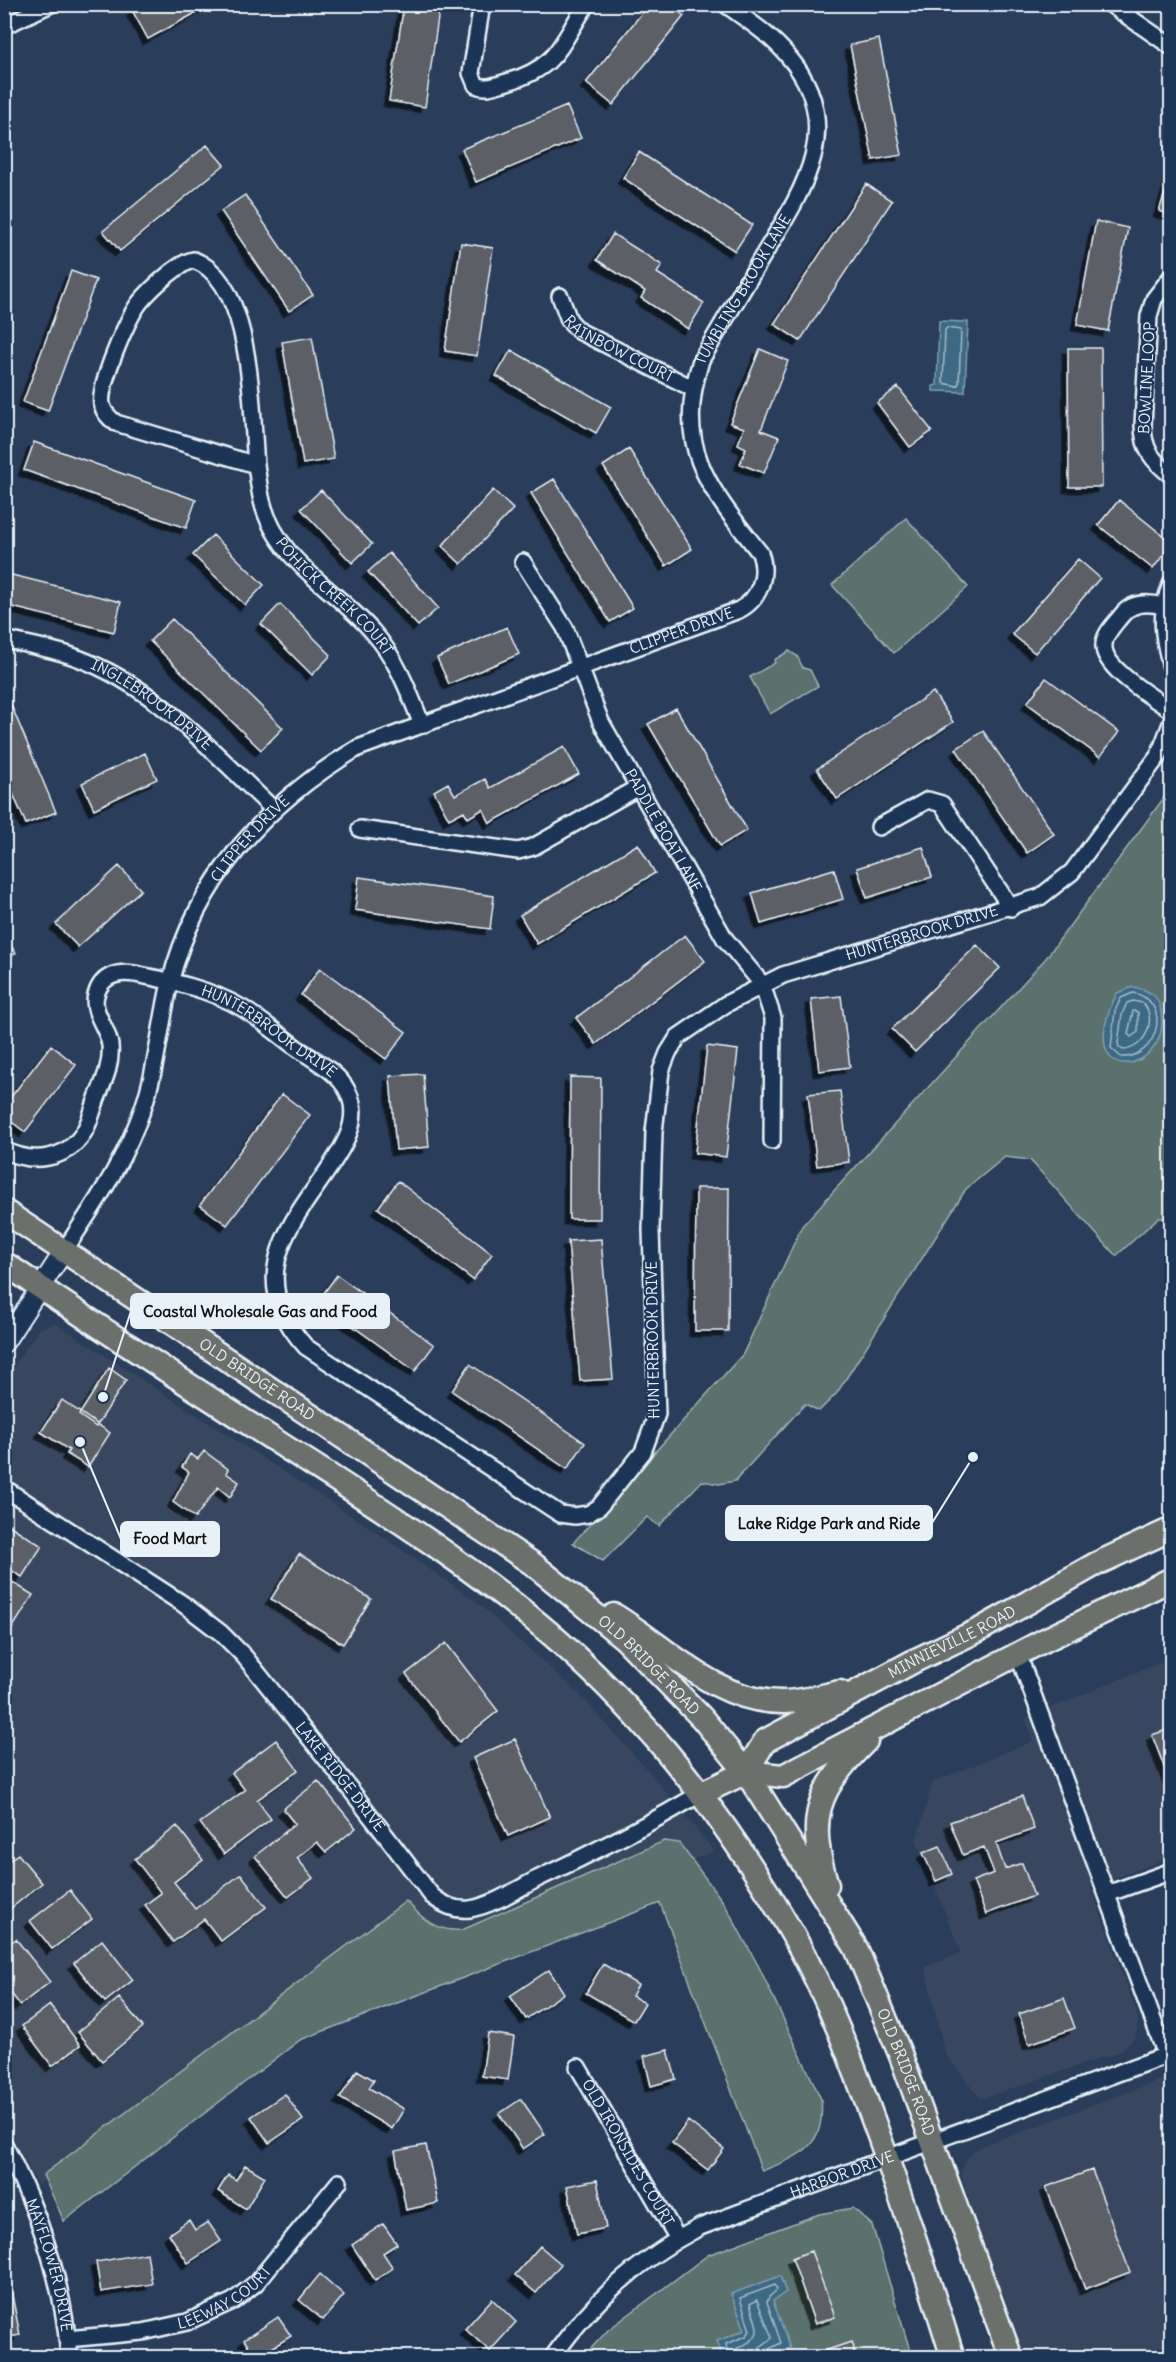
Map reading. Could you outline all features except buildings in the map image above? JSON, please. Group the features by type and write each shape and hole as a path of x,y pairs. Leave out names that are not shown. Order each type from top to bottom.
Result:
{"main road":[{"name":"OLD BRIDGE ROAD","path":"4,1211 523,1557 567,1590 653,1666 702,1718 746,1772 856,1948 881,2005 933,2141 1011,2358"},
{"path":"4,1263 398,1518 494,1588 555,1638 606,1686 654,1738 700,1794 762,1883 795,1938 824,1996 850,2057 887,2158 953,2358"},
{"name":"MINNIEVILLE ROAD","path":"746,1772 765,1741 865,1687 979,1630 1096,1564 1172,1529"},
{"path":"700,1794 746,1772 783,1776 1018,1654 1172,1579"},
{"path":"567,1590 626,1622 700,1675 739,1695 783,1702 865,1687"},
{"path":"834,1910 818,1846 818,1817 821,1801 828,1784 839,1768 880,1727"}],"street":[{"path":"4,26 51,4"},
{"path":"482,4 471,73 476,85 483,88 522,77 545,65 559,51 587,4"},
{"name":"TUMBLING BROOK LANE","path":"725,4 773,39 789,57 803,78 817,123 816,147 804,189 701,360 692,388 689,413 692,443 709,481 760,553 764,565 757,596"},
{"path":"1110,4 1172,47"},
{"name":"POHICK CREEK COURT","path":"256,465 116,423 107,416 102,406 112,359 140,302 186,261 194,260 202,263 222,284 238,313 244,336 256,465 262,502 284,547 296,563 373,631 402,674 422,725"},
{"name":"BOWLINE LOOP","path":"1172,276 1154,299 1149,316 1143,439 1147,452 1154,462 1172,476"},
{"name":"RAINBOW COURT","path":"560,297 569,320 579,331 692,388"},
{"name":"PADDLE BOAT LANE","path":"523,561 565,628 582,667 601,722 637,788 725,939 762,984"},
{"path":"1172,582 1163,606 1162,639 1172,670"},
{"name":"CLIPPER DRIVE","path":"4,1343 113,1176 131,1142 144,1106 171,981 192,922 211,882 241,842 273,809 312,778 358,748 739,610 757,596"},
{"path":"1163,606 1140,604 1126,610 1108,633 1104,646 1109,664 1172,711"},
{"name":"INGLEBROOK DRIVE","path":"4,639 75,657 119,677 153,699 273,809"},
{"name":"HUNTERBROOK DRIVE","path":"4,1150 21,1157 47,1158 73,1144 84,1131 109,1062 110,1045 106,1029 95,1009 95,998 104,980 113,974 124,972 171,981 208,993 242,1008 330,1071 349,1093 353,1119 349,1133 290,1227 273,1276 276,1300 292,1332 306,1347 407,1416 560,1514 575,1516 588,1514 599,1507 643,1452 652,1434 657,1414 651,1181 661,1071 678,1037 726,1004 762,984 865,949 1011,908 1040,897 1072,872 1159,755 1172,721"},
{"path":"360,829 518,850 533,848 637,788"},
{"path":"879,827 928,800 942,804 1011,908"},
{"path":"762,984 773,1018 772,1141"},
{"name":"LAKE RIDGE DRIVE","path":"4,1488 183,1604 221,1633 244,1656 432,1896 443,1905 456,1909 470,1908 495,1900 630,1835 700,1794"},
{"path":"1018,1654 1169,2054"},
{"path":"1107,1894 1172,1871"},
{"name":"HARBOR DRIVE","path":"552,2358 570,2332 602,2296 638,2265 700,2227 1169,2054"},
{"name":"OLD IRONSIDES COURT","path":"578,2067 678,2239"},
{"name":"MAYFLOWER DRIVE","path":"4,2144 50,2250 61,2292 69,2358"},
{"name":"LEEWAY COURT","path":"68,2339 143,2332 187,2322 233,2301 256,2283 339,2182"}],"shaded area":[{"path":"55,1323 372,1529 474,1600 580,1695 652,1775 714,1851 430,1966 397,1921 38,2186 4,2119 4,1380 39,1329"},
{"path":"1171,1658 1171,1857 1091,1887 1138,2017 1136,2037 1119,2052 981,2099 945,2054 925,1967 961,1953 916,1840 933,1782 1033,1741 1026,1718"},
{"path":"1171,2076 1171,2357 1024,2357 963,2182 961,2172 968,2156 979,2147"}],"green space":[{"path":"906,518 968,587 894,653 832,585"},
{"path":"789,651 797,656 803,668 810,670 818,686 770,714 750,677 775,663 774,660"},
{"path":"1171,788 1171,1218 1158,1218 1116,1256 1030,1160 1005,1157 966,1189 837,1393 819,1411 805,1404 735,1481 719,1484 702,1481 659,1526 647,1517 603,1561 573,1543 743,1354 802,1226 1046,958"},
{"path":"664,1841 679,1843 724,1903 759,1967 821,2099 822,2115 815,2139 799,2154 762,2171 660,1903 300,2040 64,2221 43,2175 406,1901 430,1923 444,1929 462,1930"},
{"path":"853,2208 872,2225 912,2357 582,2358 608,2330 708,2255 819,2214"}],"water":[{"path":"939,321 968,322 965,392 933,391 933,386 937,385"},
{"path":"1133,987 1152,994 1158,1001 1161,1012 1160,1034 1152,1050 1139,1060 1125,1063 1113,1059 1105,1046 1106,1025 1117,993"},
{"path":"780,2276 786,2292 773,2301 790,2348 764,2357 723,2357 717,2341 745,2330 731,2294"}],"place":[{"name":"Coastal Wholesale Gas and Food","path":"103,1397"},
{"name":"Food Mart","path":"80,1442"},
{"name":"Lake Ridge Park and Ride","path":"973,1457"}]}
